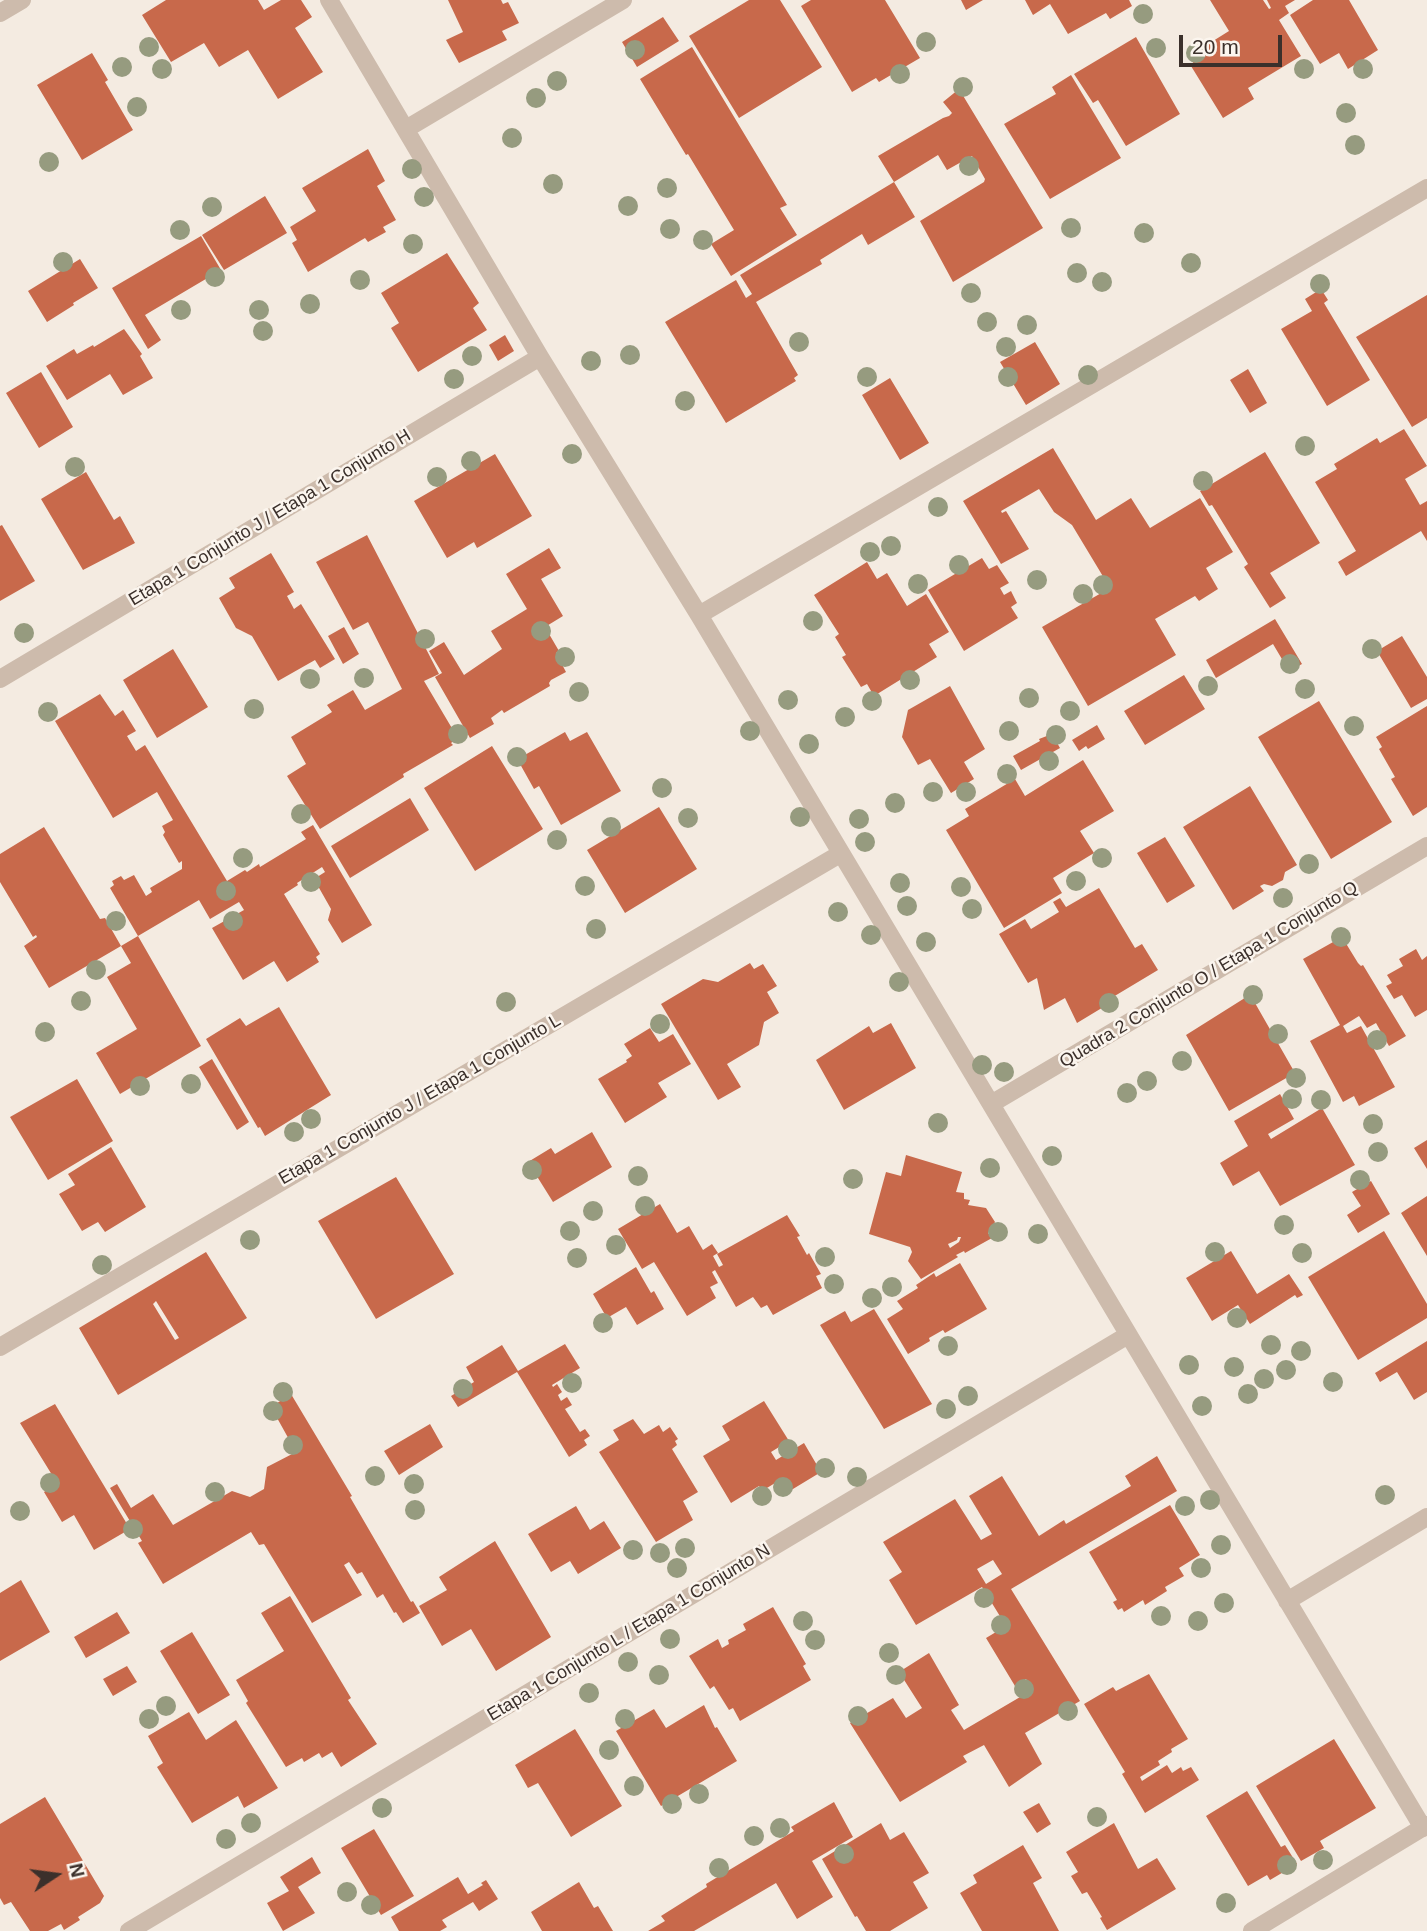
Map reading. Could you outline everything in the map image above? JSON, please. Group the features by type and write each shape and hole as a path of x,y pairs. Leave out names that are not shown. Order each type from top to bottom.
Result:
{"street":[{"path":"0,13 22,0"},
{"path":"329,0 540,357 699,615 1425,1829 1252,1931"},
{"path":"406,129 623,0"},
{"path":"699,615 1427,188"},
{"name":"Etapa 1 Conjunto J / Etapa 1 Conjunto H","path":"0,679 540,357"},
{"name":"Quadra 2 Conjunto O / Etapa 1 Conjunto Q","path":"991,1104 1427,846"},
{"name":"Etapa 1 Conjunto J / Etapa 1 Conjunto L","path":"0,1347 840,853"},
{"name":"Etapa 1 Conjunto L / Etapa 1 Conjunto N","path":"130,1931 1128,1335"},
{"path":"1287,1601 1427,1517"}],"building":[{"path":"166,0 258,0 264,10 281,0 301,0 312,17 295,28 323,72 278,99 248,50 219,67 204,43 171,62 142,15"},
{"path":"448,0 501,0 503,4 508,2 519,23 502,31 507,40 459,63 446,40 463,32"},
{"path":"749,0 780,0 822,67 739,118 689,36"},
{"path":"811,0 885,0 920,58 879,82 876,78 852,92 801,6"},
{"path":"961,0 983,0 966,10"},
{"path":"1025,0 1129,0 1132,6 1110,19 1106,13 1068,34 1050,4 1033,15"},
{"path":"1210,0 1263,0 1269,9 1271,8 1267,0 1295,0 1285,6 1289,13 1279,20 1301,56 1248,88 1254,99 1223,118 1191,66 1194,64 1189,56 1229,31"},
{"path":"1313,0 1349,0 1378,50 1348,69 1339,53 1320,64 1290,15"},
{"path":"663,17 679,41 637,67 622,42"},
{"path":"1136,37 1180,114 1126,146 1098,100 1093,103 1074,74"},
{"path":"692,47 787,205 780,208 797,235 731,276 711,244 734,230 640,79"},
{"path":"92,53 108,80 105,82 133,130 82,160 37,85"},
{"path":"1071,75 1121,158 1050,199 1004,124 1056,94 1052,87"},
{"path":"959,89 1043,228 953,282 920,221 984,182 985,179 972,156 947,170 938,155 894,182 878,156 949,116 952,113 943,102"},
{"path":"368,149 385,181 377,186 396,220 383,227 386,232 368,242 365,238 308,272 292,243 297,240 290,227 316,211 302,188"},
{"path":"894,182 915,217 868,245 862,234 820,260 822,264 756,302 798,375 794,378 796,381 726,423 665,322 736,280 746,298 752,294 740,275"},
{"path":"265,196 287,233 224,270 202,235"},
{"path":"201,236 221,270 145,315 161,340 148,349 112,288"},
{"path":"447,253 479,303 473,308 487,330 418,372 391,328 399,323 381,293"},
{"path":"80,259 98,288 47,322 28,291"},
{"path":"1321,289 1328,300 1324,303 1370,380 1327,406 1281,329 1312,311 1305,299"},
{"path":"1427,295 1427,418 1412,427 1356,337"},
{"path":"124,329 142,354 140,356 153,378 123,395 110,374 67,400 46,366 74,349 77,354 93,345 94,347"},
{"path":"505,335 514,351 498,361 489,345"},
{"path":"1035,342 1060,384 1026,405 1000,362"},
{"path":"1248,369 1267,403 1250,413 1230,380"},
{"path":"41,372 73,427 39,448 6,393"},
{"path":"890,378 929,443 900,460 862,395"},
{"path":"1404,429 1427,466 1405,479 1420,505 1427,501 1427,541 1421,531 1346,576 1338,562 1356,551 1315,482 1337,469 1334,464 1377,438 1380,443"},
{"path":"1053,448 1096,520 1131,498 1150,528 1200,498 1233,552 1206,568 1218,589 1199,601 1195,596 1155,619 1176,655 1088,706 1042,627 1110,588 1072,525 1054,512 1039,489 1001,511 1006,511 1029,549 1001,564 963,501"},
{"path":"1265,452 1320,543 1270,573 1286,598 1270,608 1244,567 1248,564 1212,505 1209,506 1200,491"},
{"path":"495,454 532,516 477,548 474,542 447,558 414,501"},
{"path":"86,472 114,520 120,516 135,543 83,570 41,499"},
{"path":"2,525 35,581 0,601 0,526"},
{"path":"367,535 439,674 424,681 453,730 450,732 455,740 451,743 453,745 403,774 404,777 320,829 287,776 306,764 291,737 332,712 327,705 353,690 365,710 402,689 368,622 353,630 316,562"},
{"path":"549,548 561,568 541,579 563,616 545,627 559,651 556,653 566,672 551,680 550,686 504,713 502,710 491,718 494,724 470,738 435,677 442,673 429,651 444,642 464,675 502,649 491,631 527,609 506,574"},
{"path":"271,553 294,592 287,596 294,609 301,604 335,659 320,668 315,660 278,681 252,636 236,628 219,598 235,588 229,578"},
{"path":"982,558 989,569 997,565 1009,583 1000,588 1004,595 1011,591 1017,603 1011,607 1018,618 964,651 928,590"},
{"path":"867,562 877,579 887,573 907,606 926,594 949,632 929,644 937,657 874,696 867,684 861,687 842,657 846,655 835,637 839,634 814,595"},
{"path":"1275,619 1302,664 1289,671 1273,644 1216,678 1206,660"},
{"path":"344,627 359,654 343,664 328,636"},
{"path":"1402,636 1427,677 1427,699 1411,708 1377,651"},
{"path":"173,649 208,707 157,738 123,680"},
{"path":"1184,675 1205,709 1145,745 1124,711"},
{"path":"950,686 985,749 964,762 974,779 951,793 930,759 918,765 902,737 908,710"},
{"path":"100,694 115,716 123,710 136,731 127,736 136,751 145,745 227,881 259,864 260,867 306,839 301,832 313,825 372,925 342,943 328,920 331,909 314,879 325,872 322,867 284,894 320,954 316,957 319,962 287,982 274,961 243,980 212,928 244,910 239,902 210,919 199,900 138,936 110,888 114,885 112,881 121,876 124,880 134,875 146,896 152,892 150,888 182,869 182,861 179,863 163,835 165,832 162,826 173,820 157,792 113,818 55,721"},
{"path":"1319,701 1392,822 1331,859 1258,737"},
{"path":"1427,706 1427,807 1413,816 1391,779 1395,777 1379,749 1382,747 1376,737"},
{"path":"1097,725 1105,739 1079,751 1072,740"},
{"path":"565,732 570,741 587,732 621,791 561,825 539,786 534,789 520,764 526,761 523,756"},
{"path":"1052,734 1060,748 1021,770 1013,756"},
{"path":"492,746 543,829 475,871 424,788"},
{"path":"1083,760 1114,811 1080,831 1094,853 1053,878 1062,893 1004,928 946,830 969,816 965,809 1015,779 1025,796"},
{"path":"1250,786 1297,865 1285,872 1283,880 1272,886 1260,886 1264,891 1233,910 1183,827"},
{"path":"410,798 429,830 350,878 331,846"},
{"path":"659,807 697,869 625,913 587,850"},
{"path":"44,827 100,919 105,918 121,946 49,988 24,946 37,937 33,937 0,882 0,854"},
{"path":"1165,837 1195,886 1167,903 1137,853"},
{"path":"1099,888 1135,948 1142,944 1158,970 1077,1023 1065,998 1044,1010 1037,978 1028,983 999,934 1025,919 1031,929 1059,912 1053,902 1060,898 1066,907"},
{"path":"138,936 201,1046 120,1094 96,1053 137,1029 107,977 131,963 121,946"},
{"path":"1342,937 1358,963 1363,965 1406,1036 1389,1046 1376,1023 1367,1028 1359,1016 1343,1026 1347,1033 1361,1026 1395,1087 1359,1106 1354,1096 1343,1102 1310,1041 1340,1025 1303,959"},
{"path":"1416,949 1422,960 1427,956 1427,1010 1415,1017 1402,995 1394,999 1386,986 1392,983 1387,975 1403,966 1399,959"},
{"path":"750,963 754,969 763,964 777,986 767,992 779,1013 764,1022 759,1045 727,1064 741,1087 718,1100 661,1004 703,979 718,982"},
{"path":"1251,996 1295,1073 1229,1111 1186,1035"},
{"path":"279,1007 331,1095 265,1136 206,1039 240,1018 246,1026"},
{"path":"891,1023 916,1068 844,1110 816,1060 869,1026 873,1033"},
{"path":"650,1028 659,1042 673,1034 691,1064 658,1083 667,1097 625,1123 598,1079 627,1062 632,1056 624,1044"},
{"path":"212,1059 249,1122 237,1130 199,1067"},
{"path":"77,1079 113,1141 48,1180 10,1117"},
{"path":"1280,1094 1294,1119 1268,1134 1271,1139 1322,1108 1355,1165 1280,1206 1259,1171 1233,1186 1220,1163 1248,1146 1234,1121"},
{"path":"592,1132 612,1167 553,1202 528,1162 551,1148 555,1154"},
{"path":"1427,1140 1427,1169 1414,1148"},
{"path":"111,1147 146,1207 105,1232 98,1222 82,1231 59,1194 75,1185 68,1174"},
{"path":"906,1155 962,1172 956,1192 964,1193 964,1199 970,1200 968,1205 986,1208 995,1222 988,1233 992,1238 956,1255 958,1257 921,1279 908,1261 912,1252 910,1247 869,1234 886,1172 901,1176","holes":["961,1237 959,1242 950,1248 948,1244"]},
{"path":"396,1177 454,1274 376,1319 318,1221"},
{"path":"1371,1181 1390,1214 1358,1233 1347,1215 1361,1206 1352,1192"},
{"path":"1427,1196 1427,1256 1401,1213"},
{"path":"660,1204 677,1233 689,1226 703,1250 712,1244 718,1253 713,1256 719,1267 723,1265 717,1254 787,1215 800,1236 797,1237 807,1255 809,1253 821,1274 816,1276 822,1288 773,1315 767,1305 761,1308 753,1297 736,1307 715,1270 712,1272 718,1283 710,1287 716,1298 687,1316 654,1262 642,1269 618,1229"},
{"path":"1384,1231 1427,1304 1427,1318 1358,1360 1308,1277"},
{"path":"1231,1251 1257,1294 1289,1274 1303,1295 1297,1298 1295,1295 1250,1324 1238,1305 1212,1321 1186,1278"},
{"path":"206,1252 247,1318 118,1395 79,1328","holes":["156,1301 179,1338 175,1340 153,1304"]},
{"path":"960,1263 987,1309 945,1333 943,1330 908,1354 887,1319 903,1309 897,1301 918,1288 916,1285 934,1273 936,1277"},
{"path":"636,1267 664,1309 637,1325 626,1307 607,1318 593,1294"},
{"path":"874,1309 932,1404 884,1429 820,1325 845,1311 851,1322"},
{"path":"1427,1341 1427,1392 1414,1400 1397,1372 1380,1382 1375,1373"},
{"path":"565,1344 580,1368 552,1385 553,1387 557,1384 562,1392 558,1395 561,1401 567,1397 572,1405 565,1409 580,1432 585,1429 590,1436 584,1440 587,1445 569,1457 517,1372 458,1407 451,1396 474,1382 466,1367 502,1345 518,1371"},
{"path":"291,1394 411,1602 413,1601 420,1613 403,1623 383,1594 377,1598 362,1572 357,1574 349,1562 344,1565 362,1595 312,1623 264,1544 259,1545 251,1532 163,1584 138,1543 142,1541 110,1488 117,1484 131,1508 153,1494 173,1525 232,1491 250,1497 264,1489 267,1467 296,1452 271,1407"},
{"path":"764,1401 789,1441 771,1452 776,1460 804,1443 821,1472 788,1492 780,1480 762,1491 759,1486 731,1503 703,1456 730,1440 722,1426"},
{"path":"55,1404 130,1529 94,1550 74,1515 62,1522 44,1492 57,1483 20,1423"},
{"path":"633,1419 644,1434 659,1425 663,1432 670,1427 678,1439 675,1441 677,1445 672,1449 698,1492 683,1501 693,1520 656,1542 599,1452 619,1440 613,1430"},
{"path":"430,1424 443,1447 399,1475 384,1451"},
{"path":"1157,1456 1177,1491 1011,1589 1080,1701 1025,1733 1042,1764 1009,1787 984,1745 963,1756 967,1762 900,1802 850,1723 893,1698 906,1718 922,1708 899,1672 929,1653 959,1705 951,1710 964,1730 1032,1690 1026,1679 1015,1686 986,1638 1006,1626 982,1587 916,1625 889,1580 902,1572 883,1542 955,1499 981,1540 992,1534 969,1496 1002,1476 1039,1536 1064,1520 1066,1524 1131,1486 1125,1476","holes":["993,1560 1002,1574 986,1584 977,1569"]},
{"path":"1170,1505 1200,1555 1179,1568 1184,1576 1165,1587 1167,1591 1145,1605 1143,1600 1124,1612 1122,1608 1118,1610 1113,1602 1117,1600 1089,1552"},
{"path":"576,1506 590,1530 604,1521 621,1548 578,1574 570,1561 551,1572 528,1534"},
{"path":"495,1541 551,1637 496,1671 471,1629 442,1646 419,1606 447,1590 439,1577"},
{"path":"21,1580 50,1632 0,1661 0,1593"},
{"path":"290,1596 351,1698 348,1700 377,1744 341,1767 332,1752 322,1758 319,1753 304,1762 302,1758 286,1767 246,1703 248,1701 236,1680 284,1651 261,1613"},
{"path":"773,1607 806,1664 803,1666 811,1680 740,1721 733,1708 729,1710 714,1686 710,1689 689,1656 718,1639 722,1648 729,1644 728,1640 746,1630 743,1624"},
{"path":"117,1612 130,1633 86,1658 74,1637"},
{"path":"192,1632 230,1695 198,1714 160,1651"},
{"path":"127,1666 137,1682 113,1696 103,1679"},
{"path":"1149,1674 1188,1739 1158,1761 1160,1765 1140,1777 1142,1781 1167,1765 1172,1773 1181,1767 1183,1771 1191,1767 1199,1780 1145,1813 1122,1774 1125,1772 1084,1704 1113,1687 1116,1691"},
{"path":"704,1705 715,1728 717,1727 737,1761 661,1806 616,1731 654,1709 666,1728"},
{"path":"189,1712 206,1740 236,1720 278,1788 244,1808 238,1796 192,1823 157,1767 163,1763 148,1736"},
{"path":"575,1729 622,1806 571,1837 538,1783 528,1788 515,1765"},
{"path":"1334,1739 1376,1808 1320,1841 1324,1848 1301,1861 1256,1786"},
{"path":"1247,1791 1281,1847 1285,1845 1297,1864 1270,1880 1267,1875 1248,1886 1206,1816"},
{"path":"45,1797 104,1896 100,1903 78,1917 80,1920 64,1930 61,1924 48,1931 30,1931 11,1902 4,1905 0,1898 0,1824"},
{"path":"834,1802 853,1837 812,1861 833,1897 797,1919 776,1883 694,1931 648,1931 665,1921 661,1916 707,1887 706,1884 794,1831 791,1827"},
{"path":"1039,1803 1051,1824 1037,1833 1023,1812"},
{"path":"881,1823 890,1840 904,1832 929,1873 913,1882 928,1908 890,1931 866,1931 822,1859"},
{"path":"1114,1823 1138,1869 1157,1858 1176,1889 1107,1930 1087,1892 1082,1894 1071,1876 1078,1872 1066,1852"},
{"path":"374,1829 414,1896 381,1915 341,1848"},
{"path":"1023,1845 1042,1878 1033,1883 1059,1931 982,1931 960,1893 977,1883 973,1875"},
{"path":"312,1857 321,1873 298,1887 315,1913 283,1931 267,1903 289,1891 280,1877"},
{"path":"458,1877 468,1894 483,1885 481,1883 486,1880 498,1899 479,1911 473,1902 442,1920 447,1927 440,1931 399,1931 391,1917"},
{"path":"579,1882 594,1908 598,1906 613,1931 542,1931 531,1912"}]}
